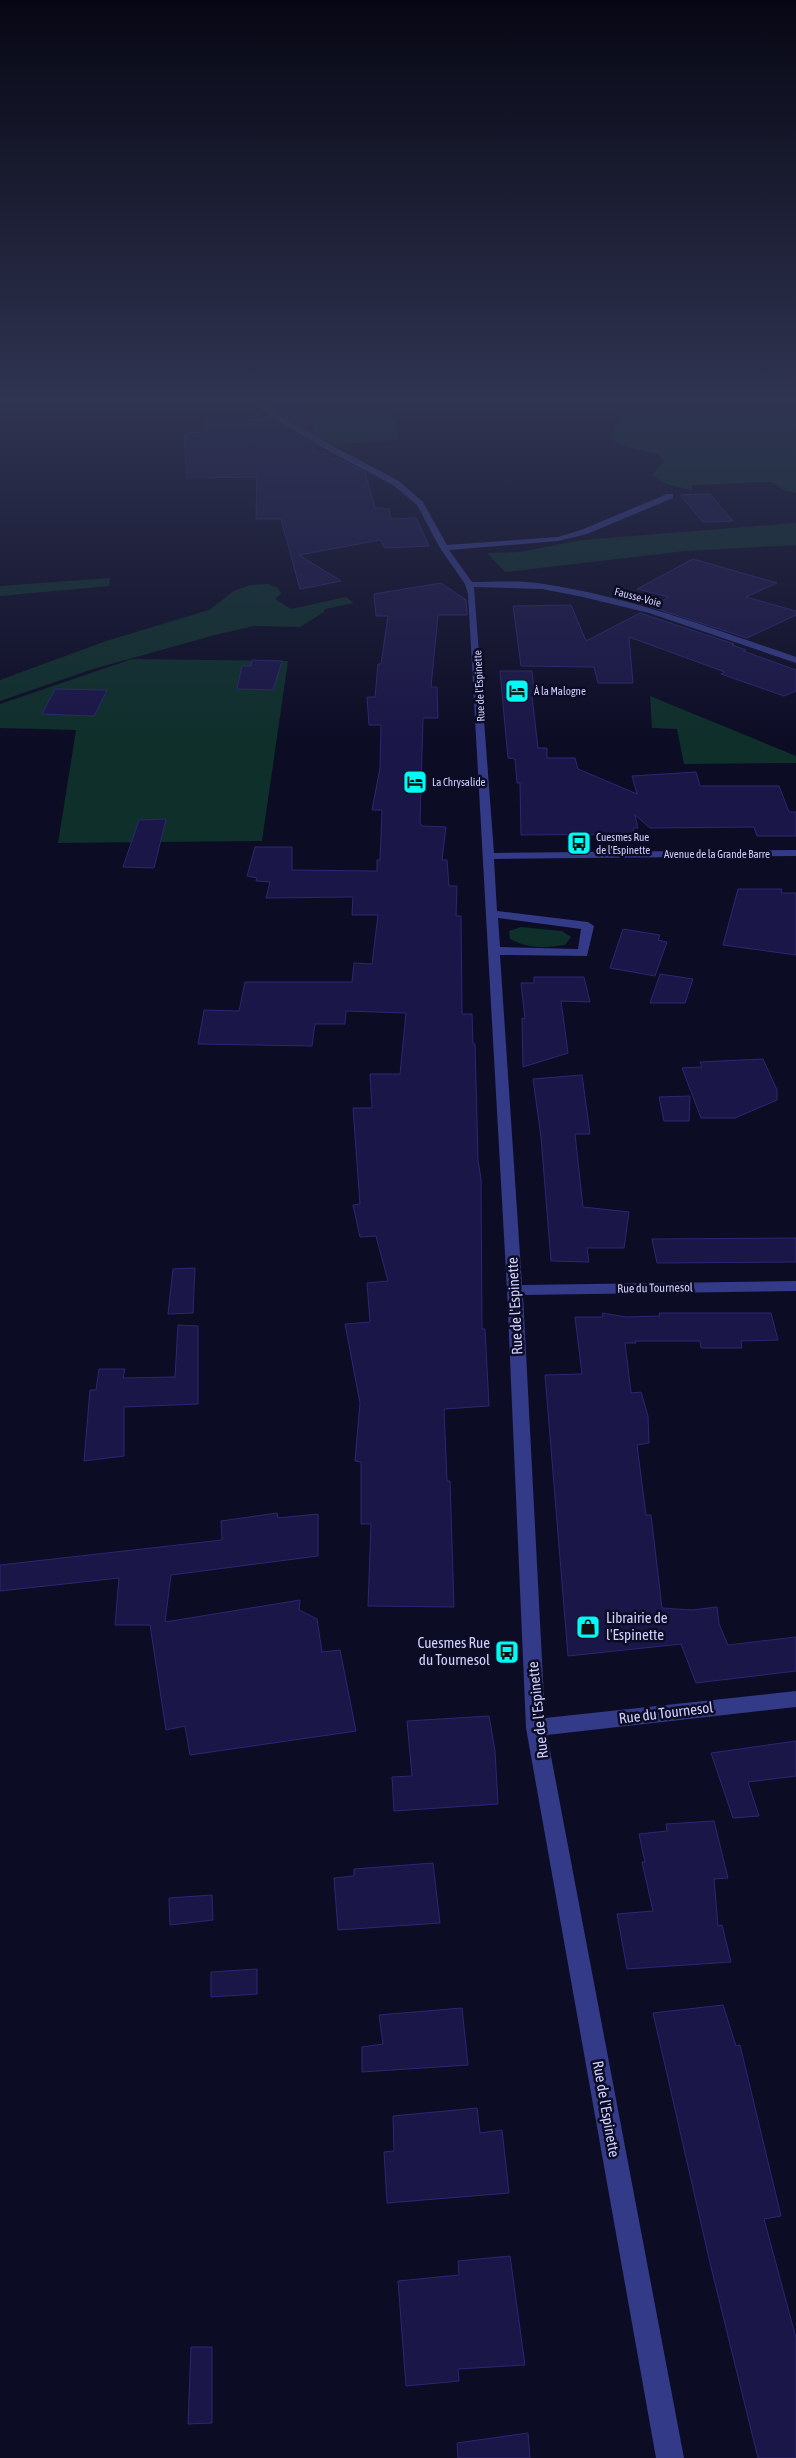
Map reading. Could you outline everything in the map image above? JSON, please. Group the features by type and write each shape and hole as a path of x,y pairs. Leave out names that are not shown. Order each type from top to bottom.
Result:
{"street":[{"name":"Rue de l'Espinette","path":"425,513 444,548 469,584 474,616 515,1290 536,1728 670,2458"},
{"path":"444,548 558,539 584,532 630,513"},
{"name":"Fausse-Voie","path":"469,584 542,586 583,594 669,617 796,660"},
{"name":"Avenue de la Grande Barre","path":"488,856 796,853"},
{"path":"492,914 588,926 583,953 494,951"},
{"name":"Rue du Tournesol","path":"515,1290 796,1286"},
{"name":"Rue du Tournesol","path":"536,1728 796,1699"}],"green space":[{"path":"796,523 796,545 685,551 505,572 487,553 520,552 582,540"},
{"path":"110,578 109,586 0,596 0,586"},
{"path":"268,584 278,588 281,593 275,599 291,609 346,597 354,603 325,609 324,612 300,627 254,626 215,635 93,669 0,701 0,680 106,641 209,610 234,591 250,585"},
{"path":"132,659 288,661 262,841 58,843 76,730 0,728 0,704"},
{"path":"650,696 796,756 796,763 684,764 677,729 652,728"},
{"path":"521,927 562,931 571,937 565,945 544,947 523,945 510,939 509,931"}],"building":[{"path":"256,513 390,513 391,519 416,518 429,546 385,548 380,540 299,555 341,581 300,589 281,519 256,519"},
{"path":"695,513 726,513 733,521 703,522"},
{"path":"693,559 777,583 746,597 796,611 796,615 747,638 651,607 669,597 637,589"},
{"path":"441,583 466,600 467,615 438,615 431,687 437,687 438,718 423,718 420,823 422,826 446,827 442,860 447,860 449,886 457,886 456,916 461,916 462,1014 472,1014 473,1044 475,1044 478,1160 481,1179 482,1329 485,1329 489,1406 444,1409 447,1481 450,1481 454,1607 368,1606 371,1524 361,1524 361,1462 355,1461 360,1403 345,1324 370,1322 367,1283 388,1281 376,1236 360,1237 353,1205 360,1204 353,1108 372,1108 370,1074 400,1074 406,1013 346,1011 345,1024 315,1024 312,1046 198,1044 204,1010 239,1011 245,982 352,982 354,963 372,964 378,915 352,915 353,897 266,898 270,882 256,881 257,878 247,876 255,847 292,847 292,870 377,871 377,860 380,860 382,810 372,810 380,768 381,725 369,725 367,697 375,697 378,664 381,664 388,616 376,616 374,594"},
{"path":"571,605 586,641 640,613 734,644 732,645 746,650 743,651 796,670 796,691 784,696 721,674 725,672 629,637 633,683 598,683 594,667 521,666 513,606"},
{"path":"252,660 282,661 273,690 237,689 242,666 251,666"},
{"path":"500,671 532,671 535,697 532,696 538,748 547,748 547,758 575,758 578,769 637,794 632,776 696,772 700,786 779,786 789,812 796,812 796,836 757,836 754,827 650,828 635,815 638,828 633,828 634,834 521,835 520,783 517,783 515,759 508,758"},
{"path":"55,689 107,690 94,716 42,714"},
{"path":"166,819 154,868 123,867 139,820"},
{"path":"738,889 782,889 781,893 796,893 796,955 723,945"},
{"path":"623,929 660,935 658,940 667,942 655,976 610,968"},
{"path":"660,974 693,979 685,1003 650,1003"},
{"path":"534,977 584,977 590,1002 561,1001 568,1053 523,1067 522,1018 525,1019 521,983 534,983"},
{"path":"763,1059 777,1090 777,1100 735,1118 701,1118 682,1068 702,1067 700,1062"},
{"path":"582,1075 590,1134 575,1134 583,1207 629,1212 624,1248 587,1248 589,1262 551,1261 541,1137 533,1079"},
{"path":"690,1096 689,1121 664,1121 659,1097"},
{"path":"796,1238 796,1262 657,1263 652,1239"},
{"path":"195,1268 193,1313 168,1314 173,1269"},
{"path":"602,1313 626,1317 660,1316 659,1313 771,1313 778,1340 741,1341 742,1348 701,1348 700,1341 635,1341 636,1343 625,1343 631,1393 641,1392 648,1416 649,1443 637,1445 646,1515 651,1515 662,1608 692,1610 717,1607 719,1624 728,1645 796,1637 796,1671 696,1683 681,1644 568,1656 545,1375 582,1374 575,1317 603,1317"},
{"path":"178,1325 198,1326 198,1404 124,1407 124,1456 84,1461 90,1390 96,1390 99,1369 125,1369 123,1378 175,1377"},
{"path":"277,1513 278,1518 318,1514 318,1556 171,1575 165,1622 300,1600 299,1610 317,1619 322,1652 340,1650 356,1731 190,1755 185,1726 166,1730 150,1625 115,1625 119,1578 0,1591 0,1565 222,1540 221,1521"},
{"path":"489,1716 495,1751 498,1804 394,1811 392,1777 412,1776 407,1721"},
{"path":"796,1741 796,1776 748,1782 759,1816 733,1818 711,1753"},
{"path":"714,1821 728,1878 714,1879 718,1926 722,1925 731,1962 627,1969 617,1914 653,1911 642,1862 645,1862 639,1834 667,1831 666,1824"},
{"path":"433,1863 440,1923 338,1930 334,1878 354,1876 354,1869"},
{"path":"212,1895 213,1920 170,1925 169,1898"},
{"path":"257,1969 257,1994 211,1997 211,1972"},
{"path":"723,2005 736,2046 740,2045 781,2216 764,2219 796,2338 796,2458 758,2458 711,2267 653,2013"},
{"path":"462,2008 468,2065 362,2072 362,2047 383,2044 379,2015"},
{"path":"477,2108 480,2133 502,2130 509,2193 387,2203 384,2152 394,2151 393,2116"},
{"path":"510,2256 525,2365 458,2369 459,2381 406,2386 398,2281 459,2275 458,2261"},
{"path":"191,2347 212,2347 212,2423 188,2424"},
{"path":"528,2433 530,2458 458,2458 457,2443"}],"place":[{"name":"À la Malogne","path":"517,691"},
{"name":"La Chrysalide","path":"415,782"},
{"name":"Cuesmes Rue de l'Espinette","path":"579,843"},
{"name":"Librairie de l'Espinette","path":"588,1627"},
{"name":"Cuesmes Rue du Tournesol","path":"507,1652"}]}
